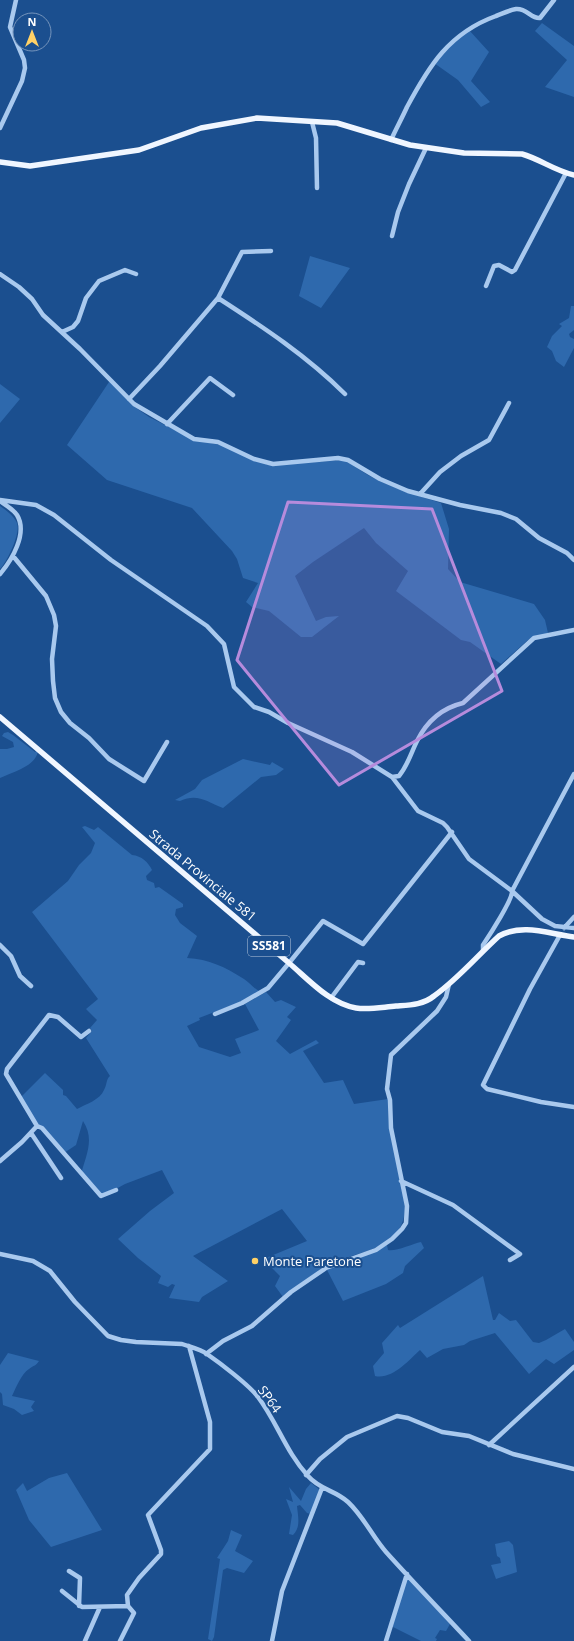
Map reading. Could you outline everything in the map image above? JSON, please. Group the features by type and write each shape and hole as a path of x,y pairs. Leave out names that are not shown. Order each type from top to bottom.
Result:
{"main road":[{"path":"0,162 30,166 139,150 195,130 244,119 267,118 345,125 391,140 426,148 464,153 522,154 531,156 566,173 574,175"},
{"name":"Strada Provinciale 581","path":"0,716 289,963 331,998 342,1004 357,1008 409,1005 425,1002 449,984 499,936 517,929 528,929 574,937"}],"street":[{"path":"0,128 20,86 25,68 24,60 10,27 16,0"},
{"path":"391,140 431,64 447,46 476,24 511,11 524,10 536,18 540,18 554,0"},
{"path":"312,122 316,138 317,188"},
{"path":"392,236 398,212 408,184 426,148"},
{"path":"486,286 494,266 499,265 512,272 516,270 566,173"},
{"path":"129,399 160,366 218,298 242,252 271,251"},
{"path":"62,332 73,327 78,321 86,298 99,281 125,270 136,274"},
{"path":"0,274 19,286 32,299 43,315 134,404 194,439 218,442 254,459 273,464 341,458 348,460 380,480 420,494 501,513 516,519 539,538 568,553 574,560"},
{"path":"218,298 252,320 320,369 344,394"},
{"path":"167,424 210,378 233,395"},
{"path":"420,494 440,472 461,456 489,440 509,403"},
{"path":"0,500 16,513 20,522 20,536 13,556 0,574"},
{"path":"0,500 36,505 54,515 117,564 207,626 224,644 234,687 254,707 269,712 288,723 352,752 392,777 418,811 443,823 452,832 469,858 512,891 547,922 564,928 574,928"},
{"path":"13,556 46,596 54,614 56,626 52,658 54,692 59,708 68,721 89,738 109,759 144,781 167,742"},
{"path":"392,777 399,776 405,769 418,740 434,717 451,706 463,703 534,638 574,630"},
{"path":"482,951 483,946 512,895 512,891 574,774"},
{"path":"215,1014 242,1003 268,988 323,921 363,944 452,832"},
{"path":"564,928 574,917"},
{"path":"560,935 530,989 483,1086 487,1089 541,1102 574,1107"},
{"path":"0,945 11,956 20,976 32,986"},
{"path":"331,998 358,962 363,963"},
{"path":"206,1354 223,1341 252,1326 291,1292 326,1268 376,1250 392,1239 406,1223 407,1216 391,1128 390,1100 387,1089 391,1055 437,1011 446,997 449,984"},
{"path":"89,1031 81,1037 58,1017 50,1015 6,1070 6,1074 37,1126 42,1128 101,1196 116,1190"},
{"path":"0,1161 16,1148 37,1126"},
{"path":"30,1133 61,1178"},
{"path":"401,1180 449,1202 473,1218 520,1254 510,1260"},
{"name":"SP64","path":"0,1254 33,1261 50,1271 75,1302 108,1336 121,1340 189,1346 206,1354 258,1396 277,1427 290,1454 306,1474 322,1488 338,1493 348,1502 367,1523 386,1551 468,1641"},
{"path":"120,1641 134,1613 128,1606 127,1595 139,1578 161,1554 161,1550 148,1515 210,1449 210,1422 189,1346"},
{"path":"488,1445 574,1367"},
{"path":"306,1474 320,1459 347,1437 397,1416 408,1418 442,1432 469,1436 513,1454 574,1469"},
{"path":"272,1641 282,1591 322,1488"},
{"path":"69,1571 80,1578 79,1606"},
{"path":"386,1641 407,1574"},
{"path":"62,1591 79,1606 84,1608 128,1606"},
{"path":"85,1641 100,1608"}],"highlighted area":[{"path":"288,502 432,509 502,691 339,785 237,660"}],"shaded area":[{"path":"542,23 574,46 574,97 545,87 567,60 535,31"},
{"path":"469,30 489,52 471,81 490,102 481,107 458,80 434,63 452,43"},
{"path":"310,256 350,268 321,308 299,296"},
{"path":"571,306 574,306 574,330 569,334 570,337 574,339 574,348 564,367 556,361 552,351 547,347 552,336 562,326 559,324 569,318"},
{"path":"111,379 132,405 149,417 195,440 226,446 268,465 346,460 379,481 403,491 441,503 449,529 448,569 460,582 534,604 545,620 548,633 528,640 501,664 470,642 461,640 396,591 408,571 376,543 364,528 313,562 295,576 316,621 326,617 339,616 312,637 301,637 269,611 252,607 246,602 258,583 243,578 237,559 232,551 192,508 107,480 67,445"},
{"path":"0,384 20,399 0,423"},
{"path":"0,506 14,518 18,528 13,547 0,569"},
{"path":"8,732 35,752 38,750 37,756 24,768 0,778 0,749 14,747 13,742 2,736 4,733"},
{"path":"243,759 270,765 272,762 284,769 276,775 261,777 223,808 197,798 180,801 175,800 195,789 202,780"},
{"path":"85,826 94,830 98,827 132,855 144,860 149,864 152,870 146,876 147,880 154,883 155,888 159,887 183,904 183,907 176,909 175,915 180,923 197,936 187,958 203,960 223,967 244,979 259,991 238,1003 199,1018 200,1020 187,1026 199,1047 230,1057 241,1053 235,1039 259,1030 245,1004 266,992 275,1002 281,1000 296,1007 287,1017 291,1020 276,1041 290,1054 316,1040 319,1043 303,1051 324,1083 343,1080 354,1104 388,1099 389,1126 405,1205 403,1221 397,1233 387,1241 376,1248 322,1268 283,1297 275,1286 280,1276 272,1268 266,1258 307,1241 282,1209 193,1256 228,1281 202,1297 199,1302 169,1298 175,1285 172,1284 168,1287 158,1283 161,1276 138,1258 118,1239 150,1211 174,1193 162,1170 125,1184 105,1195 100,1195 81,1174 89,1141 87,1128 83,1121 76,1145 64,1153 37,1125 21,1097 45,1073 63,1090 63,1095 66,1096 77,1109 92,1101 102,1093 110,1076 86,1038 92,1031 90,1028 97,1020 86,1009 98,999 32,912 68,881 79,865 91,853 95,843 82,827"},
{"path":"421,1242 424,1248 405,1266 403,1273 386,1284 343,1301 327,1270 387,1245 388,1250 391,1250"},
{"path":"483,1276 493,1320 495,1320 499,1313 510,1321 516,1320 533,1342 539,1343 565,1329 574,1342 574,1350 554,1364 546,1359 529,1374 495,1333 470,1341 464,1345 443,1349 427,1358 420,1350 394,1372 388,1375 375,1376 373,1366 384,1353 382,1343 398,1325 400,1328"},
{"path":"8,1353 39,1361 26,1371 19,1381 12,1396 35,1401 31,1407 34,1411 22,1415 14,1409 3,1405 2,1394 0,1392 0,1365"},
{"path":"67,1473 102,1530 51,1547 29,1520 16,1490 23,1483 27,1491 49,1478"},
{"path":"311,1483 320,1490 311,1514 307,1513 300,1505 297,1506 297,1529 293,1535 289,1534 292,1515 286,1499 293,1502 289,1487 301,1501 306,1489"},
{"path":"231,1530 242,1535 235,1551 253,1561 244,1573 227,1568 223,1570 214,1637 212,1641 208,1639 220,1559 217,1558 228,1541"},
{"path":"509,1541 513,1545 517,1572 496,1579 491,1565 501,1563 500,1558 497,1556 495,1544"},
{"path":"407,1577 450,1624 446,1631 440,1630 435,1638 437,1639 436,1641 421,1641 391,1626"}],"place":[{"name":"Monte Paretone","path":"255,1261"}]}
